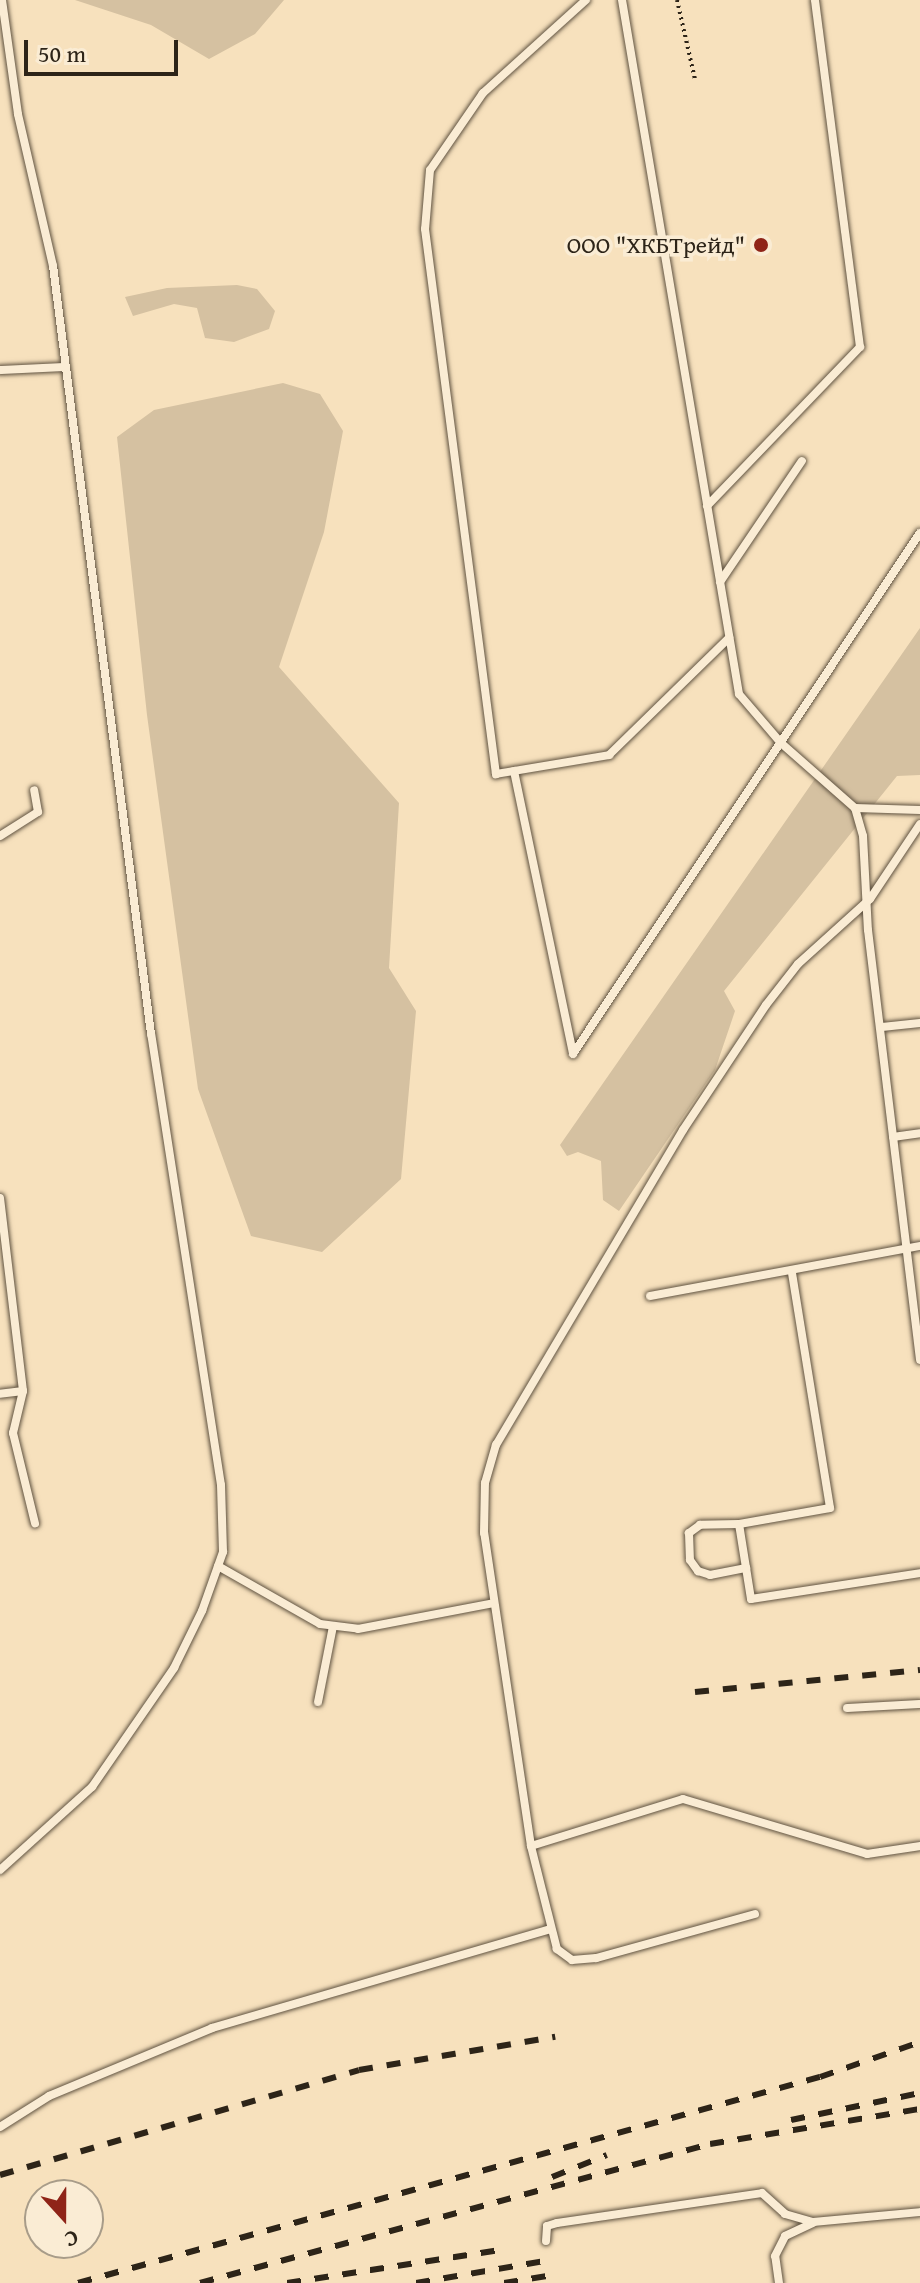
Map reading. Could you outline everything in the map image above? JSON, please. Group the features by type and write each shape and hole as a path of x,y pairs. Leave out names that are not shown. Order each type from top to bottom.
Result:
{"lane":[{"path":"0,1870 92,1787 174,1668 223,1552 221,1485 148,1019 53,266 18,114 2,0"},
{"path":"586,0 483,93 430,170 425,229 496,774 609,755 729,638"},
{"path":"622,0 739,694 781,743 855,808 870,899 868,930 920,1360"},
{"path":"707,506 860,347 815,0"},
{"path":"0,370 65,367"},
{"path":"720,583 802,461"},
{"path":"514,771 573,1054 920,533"},
{"path":"0,836 38,812 34,790"},
{"path":"855,808 920,810"},
{"path":"755,1914 584,1959 572,1960 557,1949 531,1846 484,1533 485,1483 496,1445 618,1232 766,1005 798,964 870,899 920,824"},
{"path":"882,1027 920,1023"},
{"path":"893,1137 920,1133"},
{"path":"0,1198 23,1391 13,1433 35,1523"},
{"path":"650,1296 792,1273 905,1246 920,1246"},
{"path":"746,1568 710,1575 698,1571 690,1560 689,1533 700,1525 739,1524 830,1508 792,1273"},
{"path":"0,1394 23,1391"},
{"path":"739,1524 751,1599 920,1573"},
{"path":"218,1566 320,1624 333,1626 358,1629 494,1603"},
{"path":"318,1702 333,1626"},
{"path":"847,1708 920,1704"},
{"path":"531,1846 683,1799 867,1854 920,1846"},
{"path":"0,2127 49,2096 212,2028 550,1929"},
{"path":"546,2241 547,2226 557,2223 762,2193 785,2214 813,2222"},
{"path":"779,2283 775,2256 785,2236 813,2222 920,2212"}],"path":[{"path":"677,0 695,79"}],"shaded area":[{"path":"75,0 284,0 255,34 209,59 151,25"},
{"path":"237,285 257,289 275,311 269,329 234,342 205,338 197,308 174,304 133,316 125,297 167,288"},
{"path":"283,383 320,394 343,431 324,532 279,667 399,803 389,968 416,1011 401,1179 322,1252 251,1236 198,1089 147,715 117,437 154,410"},
{"path":"920,628 920,775 897,776 724,991 735,1011 715,1070 619,1211 603,1200 601,1161 578,1152 567,1156 560,1145"}],"railway":[{"path":"695,1692 920,1670"},
{"path":"0,2175 359,2070 555,2037"},
{"path":"78,2283 820,2077 920,2042"},
{"path":"791,2120 920,2093"},
{"path":"200,2283 710,2144 920,2109"},
{"path":"552,2177 607,2155"},
{"path":"287,2283 506,2249"},
{"path":"416,2283 551,2260"},
{"path":"504,2283 553,2275"}],"place":[{"name":"ООО \"ХКБТрейд\"","path":"761,245"}]}
